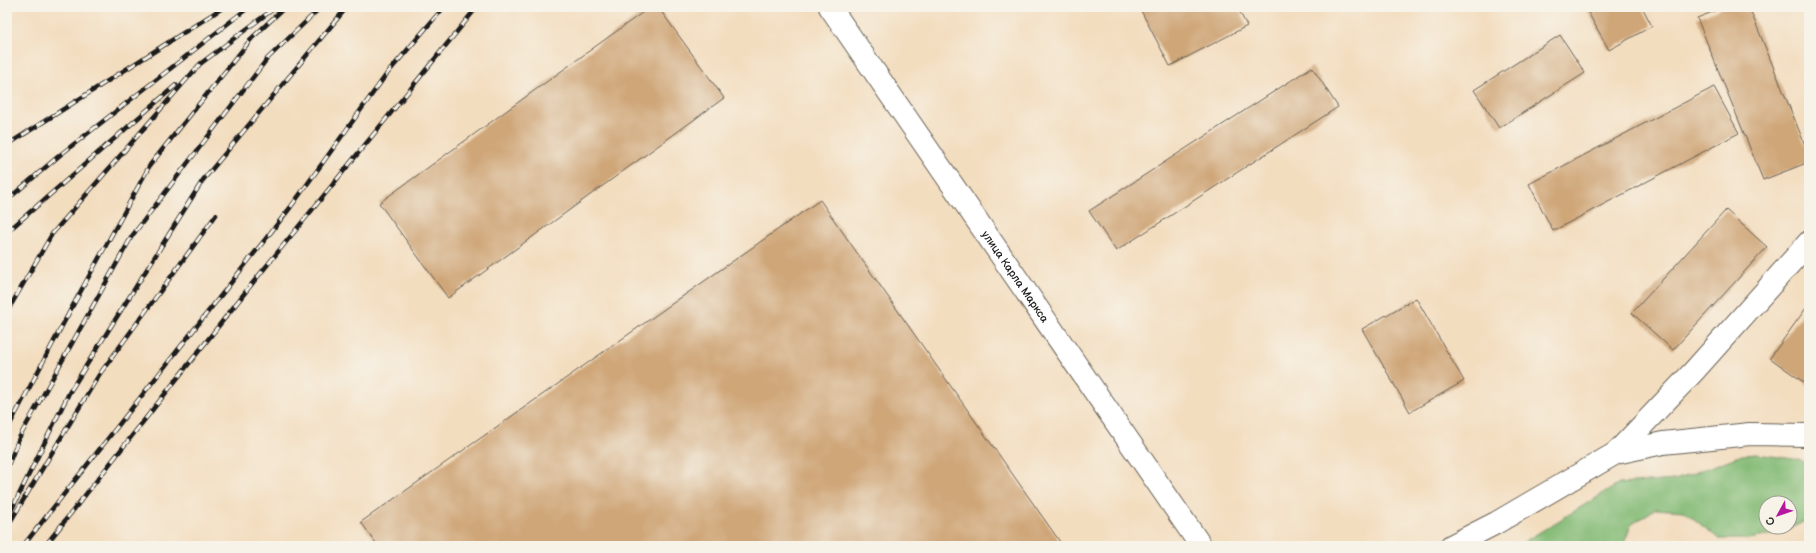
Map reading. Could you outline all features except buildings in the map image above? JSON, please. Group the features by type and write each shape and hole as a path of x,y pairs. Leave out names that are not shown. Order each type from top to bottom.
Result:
{"street":[{"name":"улица Карла Маркса","path":"830,7 1201,546"},
{"path":"1451,546 1496,523 1616,453 1694,371 1809,242"},
{"path":"1616,453 1663,443 1750,434 1809,435"}],"green space":[{"path":"1757,454 1801,460 1809,466 1809,519 1798,524 1798,495 1758,495 1758,535 1770,535 1749,539 1719,539 1684,511 1655,509 1631,525 1623,546 1517,546 1619,484 1675,480 1742,455"}],"railway":[{"path":"7,145 224,7"},
{"path":"7,200 60,155 249,7"},
{"path":"7,312 52,234 200,64 276,7"},
{"path":"7,430 150,165 252,38 285,7"},
{"path":"7,468 19,438 132,236 267,59 321,7"},
{"path":"7,519 69,393 203,180 347,7"},
{"path":"23,546 290,208 386,75 444,7"},
{"path":"45,546 247,290 477,7"},
{"path":"7,232 176,85"},
{"path":"7,527 99,375 216,215"}]}
